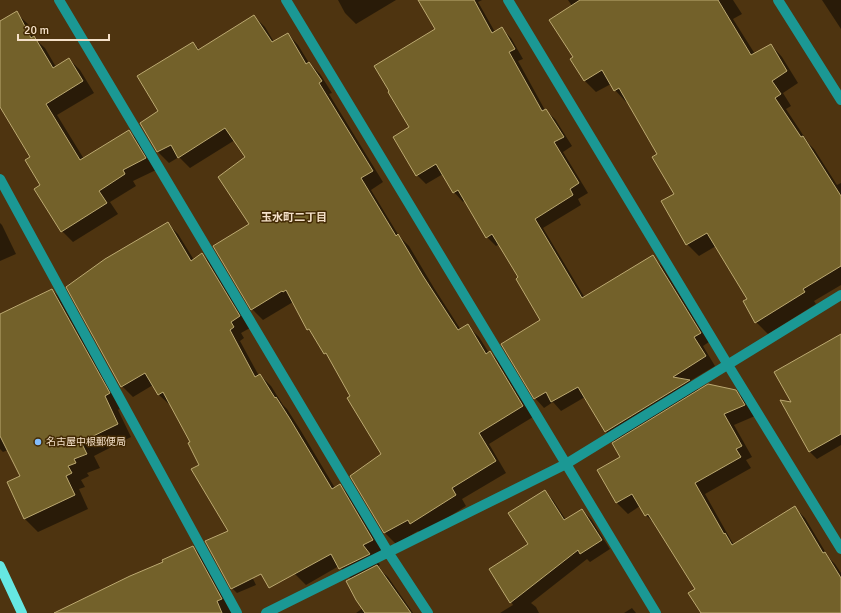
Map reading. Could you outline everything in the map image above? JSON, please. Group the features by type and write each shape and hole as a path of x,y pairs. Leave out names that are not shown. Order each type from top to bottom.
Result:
{"main road":[{"path":"0,566 22,613"}],"street":[{"path":"59,0 388,552 428,613"},
{"path":"286,0 656,613"},
{"path":"508,0 841,549"},
{"path":"778,0 841,100"},
{"path":"0,179 237,613"},
{"path":"266,613 566,464 841,296"}],"building":[{"path":"418,0 474,0 492,33 502,27 515,49 509,52 542,111 546,109 564,137 554,142 579,183 570,189 573,195 535,219 582,298 653,255 701,333 694,337 706,356 673,377 690,380 605,432 578,387 551,402 546,392 534,399 501,344 540,320 516,279 518,277 492,234 486,238 458,190 453,193 436,164 416,176 393,137 409,127 374,66 435,29"},
{"path":"580,0 718,0 751,55 771,44 787,71 772,81 781,94 775,98 801,137 803,136 841,196 841,266 803,289 805,292 755,323 743,301 747,299 707,233 686,245 661,201 674,194 652,157 657,154 619,88 614,91 602,70 584,81 570,59 573,57 549,20"},
{"path":"17,11 31,38 34,36 53,68 69,58 83,81 46,104 80,160 129,130 146,158 123,170 125,174 99,191 107,203 61,232 34,189 40,185 25,160 30,157 0,107 0,21"},
{"path":"254,15 272,42 288,33 306,64 309,62 322,81 319,83 373,171 361,178 396,236 398,234 458,330 468,324 486,354 490,351 523,406 479,433 496,461 452,488 456,495 410,524 408,520 384,533 350,476 381,454 347,398 350,396 326,353 324,354 309,329 307,330 286,290 251,310 213,246 249,224 218,177 245,157 225,128 178,158 171,145 157,152 140,123 158,111 137,76 193,42 198,50"},
{"path":"168,222 191,261 202,253 240,316 231,322 234,327 230,330 255,377 260,374 275,398 276,397 332,489 340,484 373,540 363,545 370,554 339,569 331,554 269,588 261,574 231,589 205,541 228,531 191,469 199,465 188,443 190,442 163,392 158,395 145,373 121,387 66,287 105,259"},
{"path":"52,289 110,393 105,396 118,424 81,442 87,454 74,459 76,463 68,466 72,473 66,476 75,495 24,519 7,482 20,476 0,436 0,314"},
{"path":"841,334 841,434 809,452 780,400 791,402 774,372"},
{"path":"708,384 736,390 745,405 724,414 742,446 736,449 741,457 695,483 724,534 725,533 732,545 795,506 823,553 825,552 841,578 841,613 701,613 688,593 695,589 648,514 645,516 632,494 616,503 597,470 620,457 612,443"},
{"path":"545,490 564,520 582,509 602,540 580,554 578,550 510,603 489,569 528,544 508,513"},
{"path":"193,546 222,599 217,601 222,613 54,613 130,576 163,562 162,560"},
{"path":"377,565 411,613 365,613 346,581"}],"place":[{"name":"名古屋中根郵便局","path":"38,442"}],"district":[{"name":"玉水町二丁目","path":"294,217"}]}
